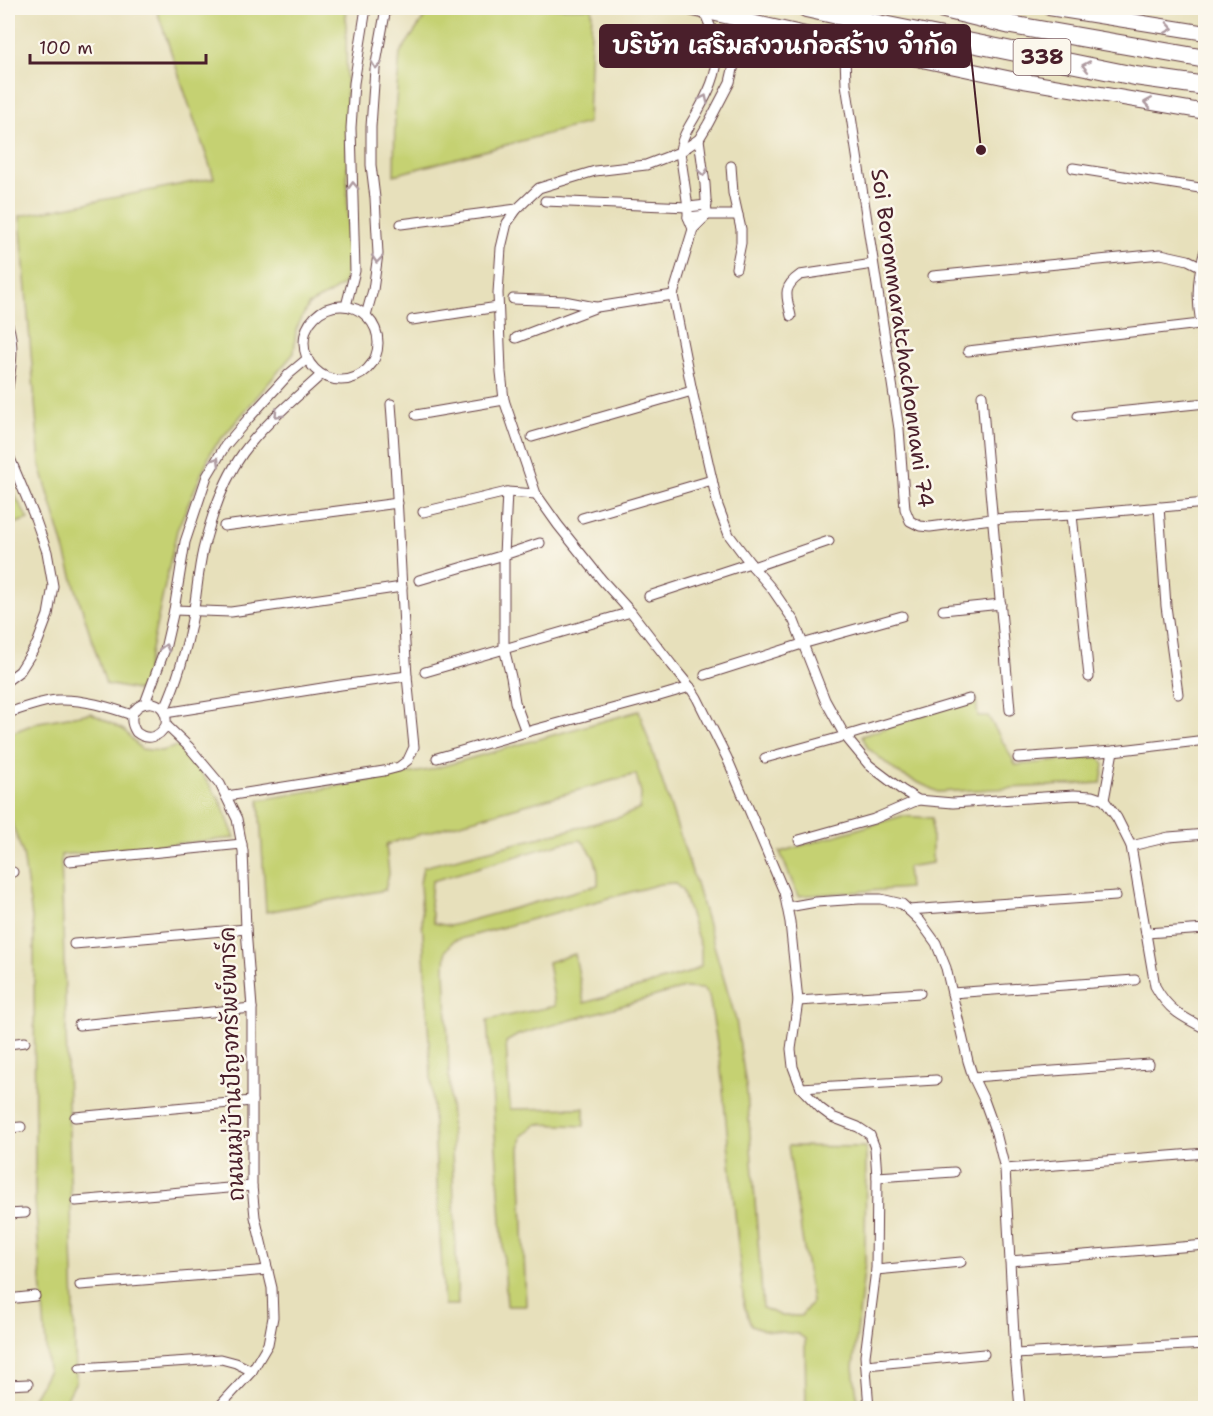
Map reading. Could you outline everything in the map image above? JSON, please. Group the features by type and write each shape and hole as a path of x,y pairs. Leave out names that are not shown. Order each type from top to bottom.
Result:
{"highway":[{"name":"338","path":"806,8 1135,76 1206,86"},
{"name":"338","path":"940,8 1011,25 1206,59"}],"main road":[{"name":"338","path":"689,8 1012,79 1206,112"},
{"name":"338","path":"1049,8 1206,33"}],"street":[{"path":"346,306 356,272 351,128 354,83 366,8"},
{"path":"366,315 373,290 378,254 371,165 371,127 375,69 386,8"},
{"path":"693,229 688,212 680,152 681,144 705,99 717,61 717,49 704,11"},
{"path":"775,27 742,49 734,64 730,82 699,140 680,152 646,165 595,171 539,188 517,209 507,223 501,248 498,307 501,372 504,400 536,494 558,525 690,687 728,758 784,892 788,907 798,1001 791,1049 793,1067 801,1088 832,1117 858,1127 870,1135 875,1148 876,1270 865,1356 869,1408"},
{"name":"Soi Borommaratchachonnani 74","path":"847,44 846,84 898,429 905,509 910,521 930,527 992,519 1072,515 1206,503"},
{"path":"713,77 730,82"},
{"path":"699,140 707,210 693,229 673,295 718,506 729,535 794,621 825,700 845,736 869,765 902,790 918,800 953,803 1074,795 1092,796 1104,800 1117,818 1131,846 1155,986 1163,1001 1182,1017 1206,1029"},
{"path":"731,166 733,193 741,229 736,268"},
{"path":"1073,168 1206,189"},
{"path":"545,201 688,212 707,210 738,215"},
{"path":"401,224 517,209"},
{"path":"1206,247 1200,266 1197,298 1200,324 1206,344"},
{"path":"933,276 1161,254 1188,260 1200,266"},
{"path":"791,316 787,287 800,275 873,264"},
{"path":"516,338 597,307 673,295"},
{"path":"513,299 564,302 597,307"},
{"path":"346,306 366,315 375,328 379,343 375,359 366,372 352,379 336,381 321,375 313,368 307,359 303,344 306,328 316,315 330,307 346,306"},
{"path":"412,320 498,307"},
{"path":"968,351 1200,324"},
{"path":"8,325 12,337 8,388"},
{"path":"145,703 165,649 185,542 207,476 225,446 248,418 289,374 307,359"},
{"path":"164,712 178,672 193,611 203,551 221,491 243,454 264,428 321,375"},
{"path":"532,437 692,391"},
{"path":"982,395 1010,710"},
{"path":"416,415 504,400"},
{"path":"1078,416 1206,403"},
{"path":"227,796 384,771 399,767 408,760 414,747 407,676 391,404"},
{"path":"8,450 47,552 53,586 48,615 37,644 20,670 8,680"},
{"path":"582,518 712,480"},
{"path":"423,512 507,492 536,494"},
{"path":"507,492 504,648 515,702 526,732"},
{"path":"224,526 398,503"},
{"path":"1159,507 1166,606 1178,694"},
{"path":"1072,515 1089,677"},
{"path":"650,596 830,541"},
{"path":"419,580 540,543"},
{"path":"174,610 231,612 402,587"},
{"path":"176,594 195,597"},
{"path":"943,610 1001,604"},
{"path":"425,672 631,612"},
{"path":"705,675 802,644 902,616"},
{"path":"164,712 407,676"},
{"path":"437,758 690,687"},
{"path":"765,758 969,699"},
{"path":"8,713 57,700 89,703 132,715"},
{"path":"145,703 155,704 164,712 166,719 163,731 147,738 136,732 131,721 135,709 145,703"},
{"name":"ถนนหมู่บ้านปัญจทรัพย์พาร์ค","path":"166,725 189,747 220,784 237,819 242,844 252,1008 252,1185 255,1216 272,1288 273,1317 268,1344 252,1371 218,1408"},
{"path":"1018,758 1113,751 1206,740"},
{"path":"1104,800 1113,751"},
{"path":"800,840 874,819 918,800"},
{"path":"1131,846 1169,837 1206,834"},
{"path":"69,861 242,844"},
{"path":"908,910 1116,896"},
{"path":"788,907 816,902 859,899 881,899 902,904 920,921 936,943 946,968 973,1077 996,1133 1005,1169 1020,1408"},
{"path":"74,944 246,929"},
{"path":"1146,933 1206,929"},
{"path":"952,993 1135,980"},
{"path":"798,1001 920,993"},
{"path":"79,1025 252,1008"},
{"path":"8,1044 25,1042"},
{"path":"973,1077 1149,1064"},
{"path":"801,1088 936,1080"},
{"path":"75,1117 252,1101"},
{"path":"8,1128 21,1127"},
{"path":"1005,1169 1206,1153"},
{"path":"877,1176 954,1172"},
{"path":"76,1201 252,1185"},
{"path":"8,1214 26,1213"},
{"path":"1010,1261 1206,1245"},
{"path":"876,1270 961,1262"},
{"path":"80,1285 268,1270"},
{"path":"8,1299 35,1296"},
{"path":"1015,1354 1206,1344"},
{"path":"866,1365 984,1354"},
{"path":"80,1368 221,1359 252,1371"},
{"path":"8,1385 28,1384"}],"green space":[{"path":"156,8 344,8 346,14 348,264 344,284 308,305 296,330 294,353 212,450 177,530 142,691 106,684 40,465 20,216 214,178"},
{"path":"431,8 592,8 588,123 394,175 395,112 400,53"},
{"path":"14,494 28,519 8,526 8,497"},
{"path":"976,697 978,716 988,716 1016,765 1100,757 1104,765 1101,783 938,792 898,773 868,748 862,736"},
{"path":"639,711 696,884 736,1020 747,1093 763,1308 782,1316 801,1316 812,1302 788,1146 866,1147 865,1262 853,1368 859,1408 806,1408 805,1339 798,1334 764,1330 751,1325 744,1305 720,1060 709,996 703,989 684,988 518,1035 506,1042 510,1109 584,1108 584,1126 537,1124 522,1136 520,1149 526,1306 507,1306 487,1020 555,1006 548,962 575,954 584,1003 688,973 701,966 701,948 682,890 674,883 660,884 453,941 446,951 458,1305 444,1305 420,883 423,867 620,817 640,809 641,793 636,774 400,840 386,845 389,874 385,890 266,912 259,800 429,770","holes":["581,840 595,861 598,885 450,926 434,923 430,905 432,881 562,843"]},
{"path":"91,713 124,730 141,749 162,751 177,746 197,767 220,800 235,838 61,855 76,1381 62,1408 27,1408 48,1372 35,1200 34,932 23,854 8,813 8,734 39,722"},
{"path":"902,816 932,818 932,863 907,867 909,888 798,896 780,852"}],"place":[{"name":"บริษัท เสริมสงวนก่อสร้าง จำกัด","path":"981,150"}]}
